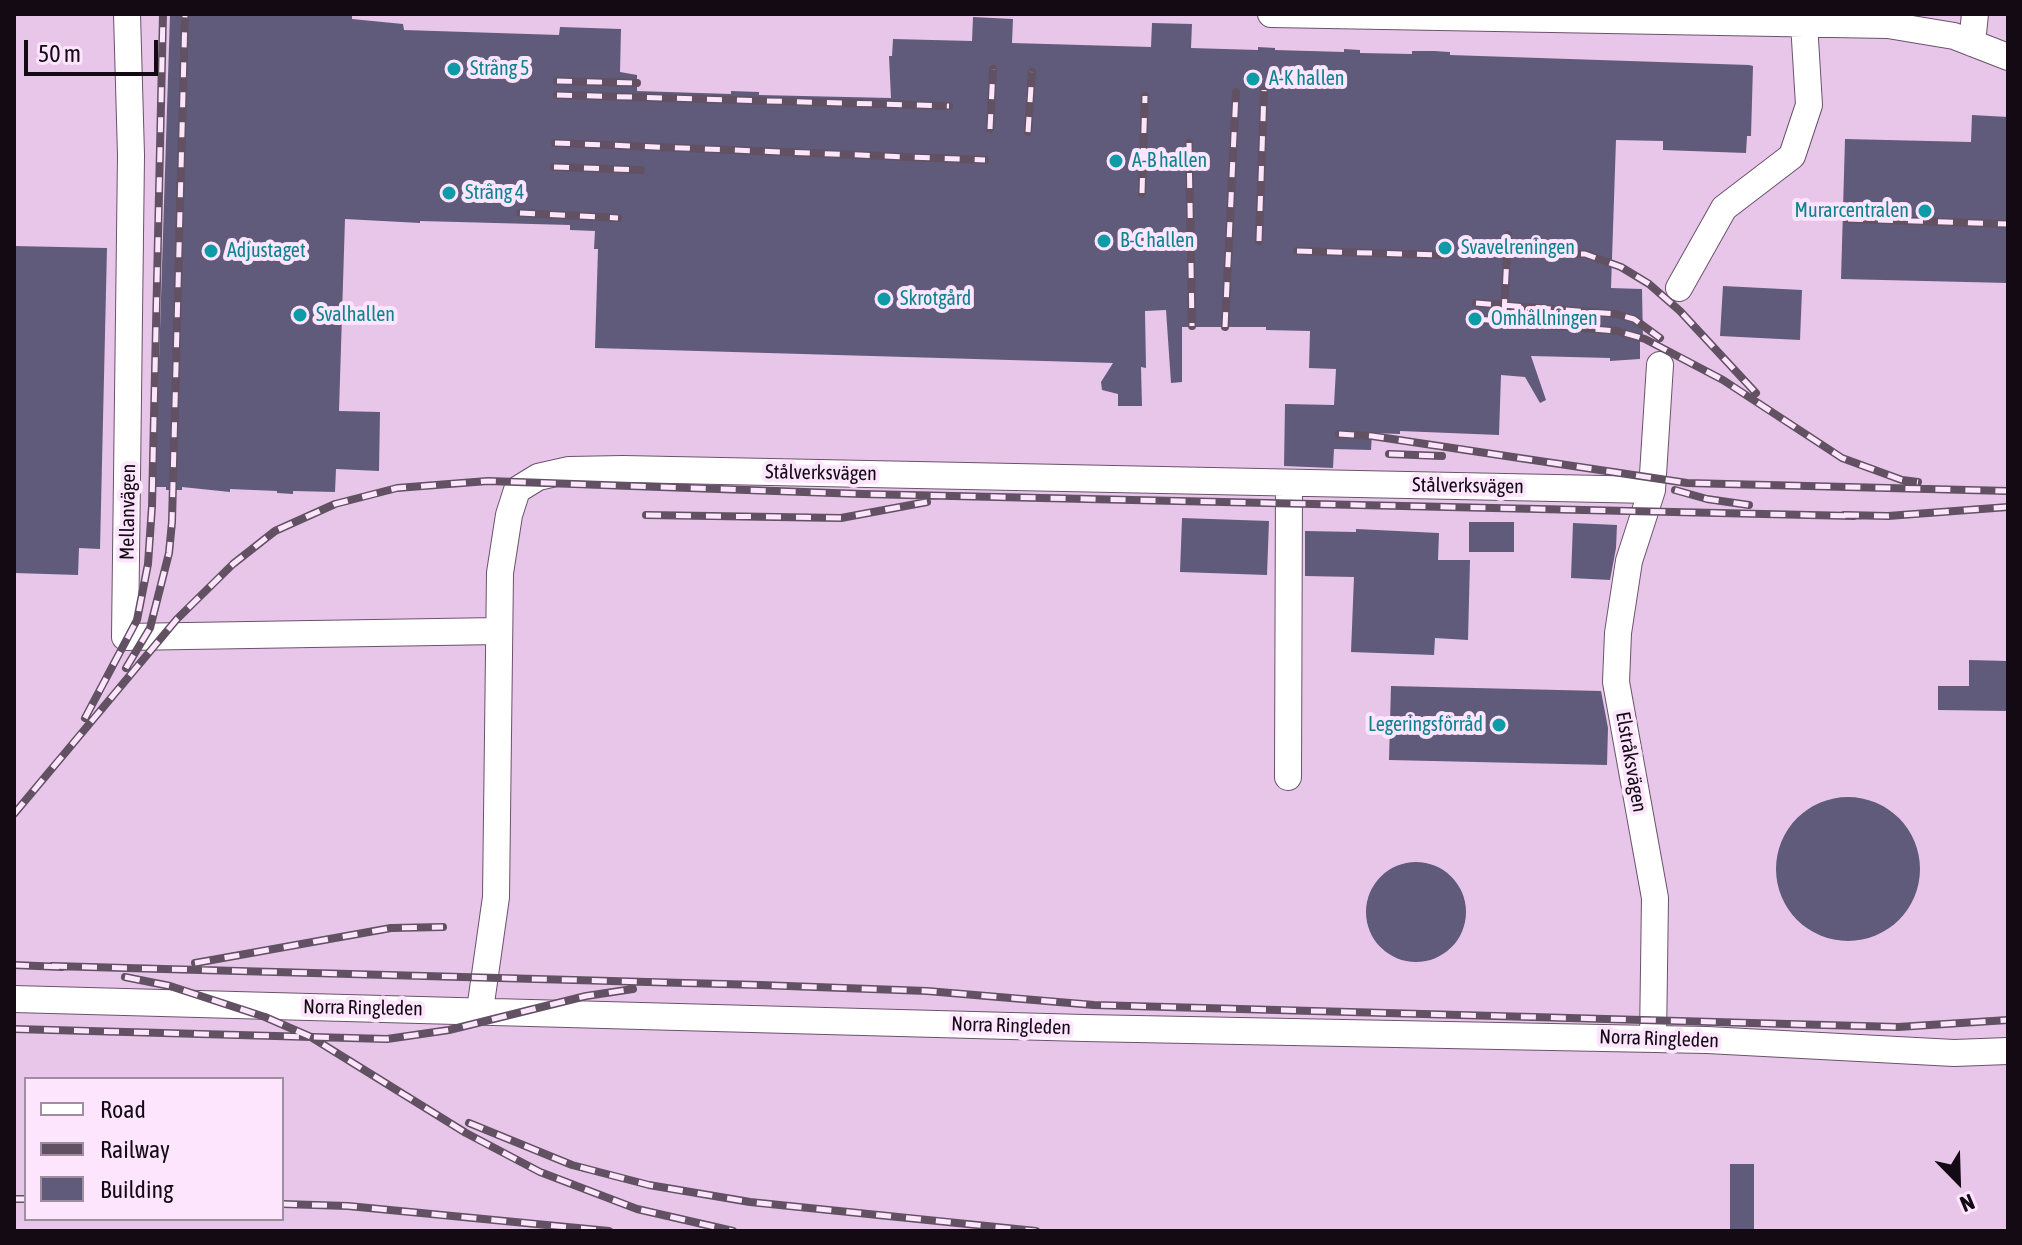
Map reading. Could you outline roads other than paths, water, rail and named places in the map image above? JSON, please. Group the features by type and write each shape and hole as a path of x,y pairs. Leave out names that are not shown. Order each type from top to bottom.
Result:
{"street":[{"name":"Mellanvägen","path":"127,14 131,155 125,637 499,631"},
{"path":"1271,14 1888,25 1954,36 2008,57"},
{"path":"1972,43 1975,14"},
{"path":"1679,288 1724,208 1792,156 1809,105 1804,23"},
{"name":"Elstråksvägen","path":"1653,1039 1655,898 1616,682 1618,633 1629,561 1652,490 1660,365"},
{"name":"Stålverksvägen","path":"480,1010 496,897 500,573 509,515 517,490 538,477 569,470 623,469 1652,490"},
{"path":"1288,777 1289,483"},
{"name":"Norra Ringleden","path":"14,999 1653,1039 1954,1053 2008,1051"}],"railway":[{"path":"85,718 137,620 148,564 152,506 163,14"},
{"path":"126,668 150,628 169,553 172,522 185,14"},
{"path":"990,129 993,69"},
{"path":"1028,132 1032,72"},
{"path":"557,81 637,83"},
{"path":"1259,241 1264,90"},
{"path":"1225,327 1236,92"},
{"path":"557,95 949,106"},
{"path":"1142,193 1145,96"},
{"path":"555,143 985,160"},
{"path":"1189,143 1192,326"},
{"path":"554,167 641,170"},
{"path":"520,213 618,218"},
{"path":"1848,219 2008,224"},
{"path":"1504,314 1508,235"},
{"path":"1297,251 1440,255"},
{"path":"1521,253 1585,254 1621,267 1649,284 1680,311 1756,393"},
{"path":"1476,303 1616,314 1634,319 1660,338"},
{"path":"1476,319 1617,331 1645,339 1723,380 1842,458 1902,480 1918,482"},
{"path":"1339,434 1372,436 1687,483 2008,491"},
{"path":"1389,454 1442,456"},
{"path":"14,814 177,619 233,564 275,531 335,504 397,488 488,481 862,494 1854,516"},
{"path":"1675,490 1707,499 1749,505"},
{"path":"646,515 841,518 927,502"},
{"path":"1844,515 1888,516 2008,507"},
{"path":"195,963 391,928 443,927"},
{"path":"14,965 62,967"},
{"path":"52,966 927,991 1094,1005 1898,1027 2008,1020"},
{"path":"125,977 170,986 265,1017 311,1037 466,1133 540,1172 637,1209 733,1231"},
{"path":"14,1029 387,1039 449,1030 586,996 633,989"},
{"path":"469,1123 572,1165 649,1185 750,1202 1036,1231"},
{"path":"14,1199 24,1199"},
{"path":"284,1204 348,1206 609,1231"}],"place":[{"name":"Sträng 5","path":"454,69"},
{"name":"A-K hallen","path":"1253,79"},
{"name":"A-B hallen","path":"1116,161"},
{"name":"Sträng 4","path":"449,193"},
{"name":"Murarcentralen","path":"1925,211"},
{"name":"B-C hallen","path":"1104,241"},
{"name":"Svavelreningen","path":"1445,248"},
{"name":"Adjustaget","path":"211,251"},
{"name":"Skrotgård","path":"884,299"},
{"name":"Svalhallen","path":"300,315"},
{"name":"Omhällningen","path":"1475,319"},
{"name":"Legeringsförråd","path":"1499,725"}]}
